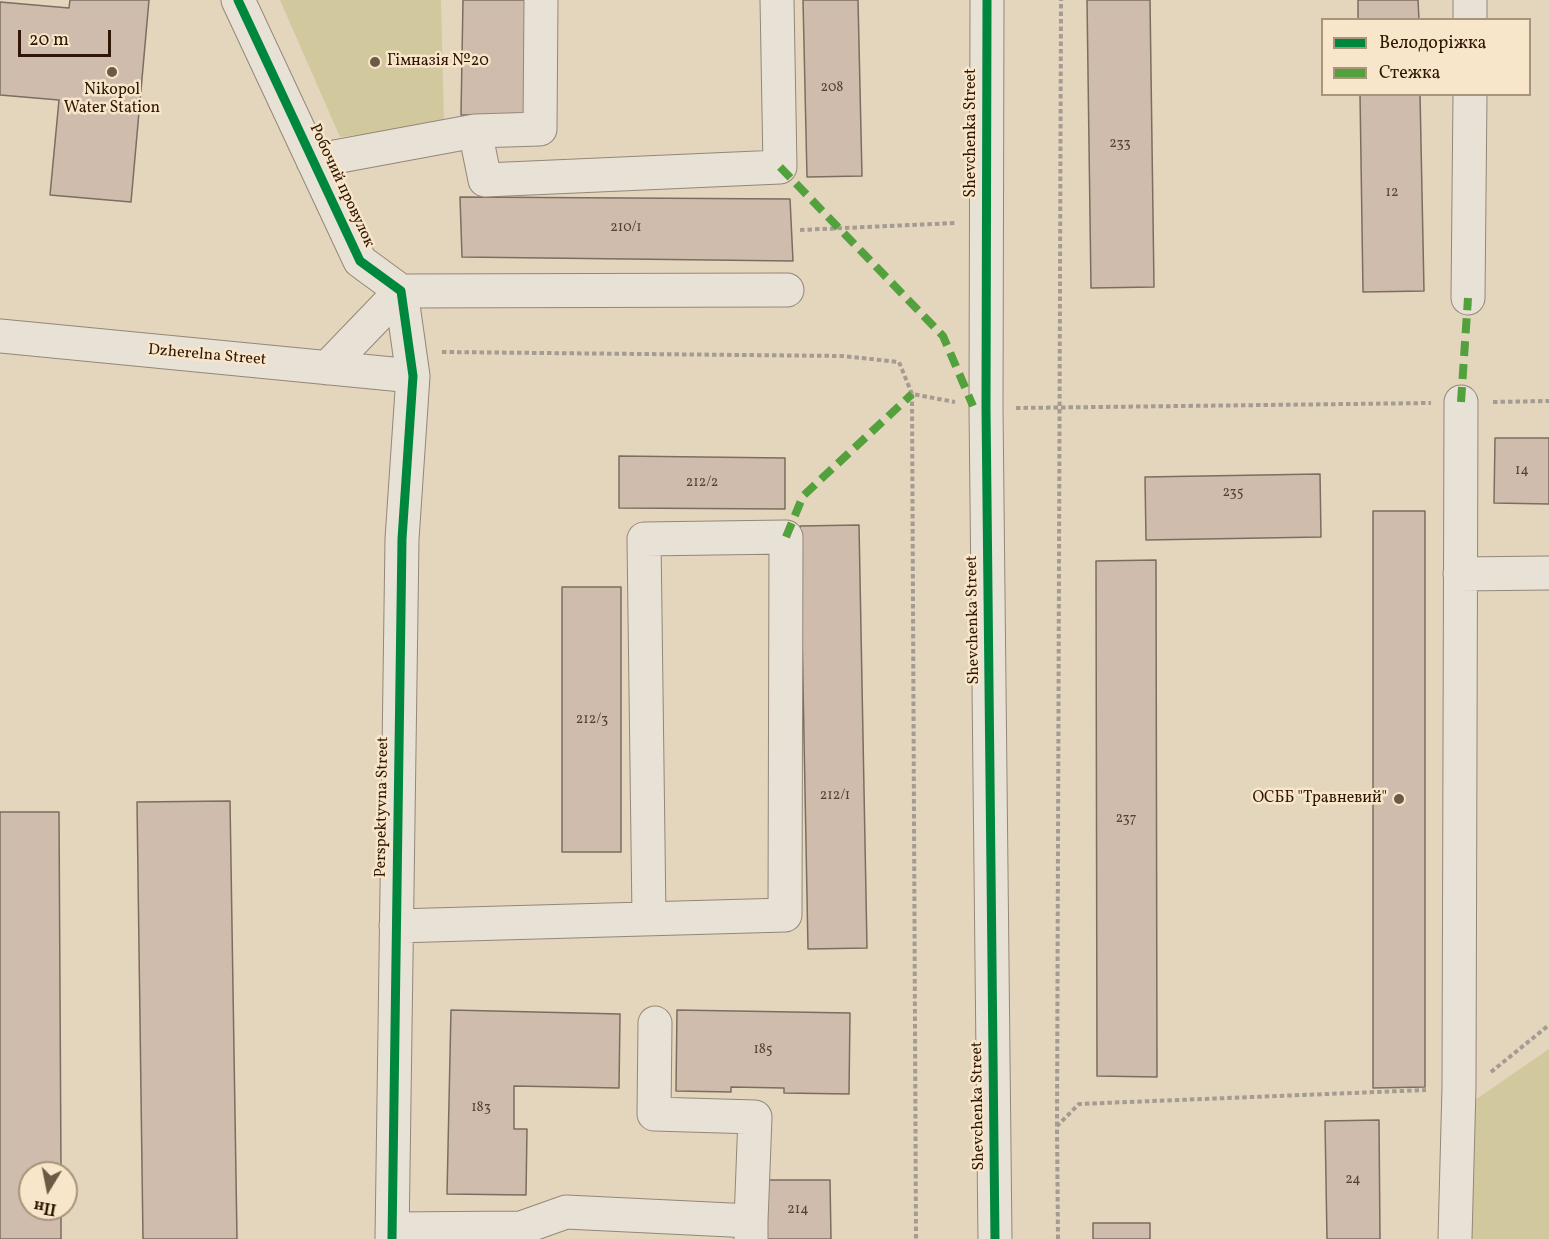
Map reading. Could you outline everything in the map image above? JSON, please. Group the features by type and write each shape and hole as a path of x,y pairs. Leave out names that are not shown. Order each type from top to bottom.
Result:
{"street":[{"name":"Робочий провулок","path":"238,0 360,261 401,291"},
{"path":"313,161 475,130 540,129 541,0"},
{"path":"475,130 485,180 780,166 777,0"},
{"name":"Shevchenka Street","path":"987,0 986,408 995,1239"},
{"path":"1470,0 1470,18"},
{"path":"1468,298 1470,96"},
{"path":"327,368 401,291 788,290"},
{"path":"401,291 411,364"},
{"name":"Dzherelna Street","path":"0,336 327,368 411,364"},
{"name":"Perspektyvna Street","path":"392,1234 402,539 411,364"},
{"path":"1455,1239 1459,1087 1461,402"},
{"path":"396,926 785,915 786,537 644,539 649,918"},
{"path":"1460,574 1549,573"},
{"path":"392,1234 566,1226 751,1230 754,1117 654,1114 656,1023"}],"path":[{"path":"1058,1239 1061,0"},
{"path":"800,230 987,222"},
{"path":"411,364 842,356 899,362 912,394 916,1239"},
{"path":"912,394 986,408 1549,401"},
{"path":"1488,1074 1549,1025"},
{"path":"1057,1126 1079,1104 1432,1090"}],"shaded area":[{"name":"Гімназія №20","path":"280,0 441,0 444,124 340,137"},
{"path":"1549,1049 1549,1239 1454,1239 1459,1111"}],"building":[{"path":"70,0 149,0 131,202 50,195 59,100 0,95 0,2 69,8"},
{"path":"463,0 526,0 525,115 461,115"},
{"path":"803,0 858,0 862,176 807,177"},
{"path":"1087,0 1150,0 1154,287 1091,288"},
{"path":"1358,0 1418,0 1419,18 1358,18"},
{"path":"1360,96 1420,96 1424,291 1363,292"},
{"path":"460,197 790,199 793,261 462,257"},
{"path":"1495,438 1549,438 1549,504 1494,503"},
{"path":"619,456 785,458 785,509 619,508"},
{"path":"1320,474 1321,537 1146,540 1145,477"},
{"name":"ОСББ \"Травневий\"","path":"1373,511 1425,511 1425,1087 1373,1088"},
{"path":"859,525 867,948 808,949 800,526"},
{"path":"1156,560 1157,1077 1097,1076 1096,561"},
{"path":"562,587 621,587 621,852 562,852"},
{"path":"230,801 237,1239 143,1239 137,802"},
{"path":"0,812 59,812 61,1161 18,1161 18,1221 61,1221 61,1239 0,1239"},
{"path":"451,1010 620,1014 619,1088 514,1086 514,1129 527,1129 526,1195 447,1194"},
{"path":"677,1010 850,1013 849,1094 784,1093 784,1088 731,1087 731,1092 676,1091"},
{"path":"1379,1120 1380,1239 1327,1239 1325,1121"},
{"path":"765,1180 830,1180 831,1239 765,1239"},
{"path":"1093,1223 1150,1223 1150,1239 1093,1239"}],"marked path":[{"path":"780,167 943,336 973,406"},
{"path":"1461,402 1468,298"},
{"path":"786,537 803,496 912,394"}],"cycle path":[{"path":"238,0 360,261 401,291 413,376 402,539 392,1239"},
{"path":"987,0 986,408 995,1239"}],"place":[{"name":"Гімназія №20","path":"375,62"},
{"name":"Nikopol Water Station","path":"112,72"},
{"name":"ОСББ \"Травневий\"","path":"1399,799"}]}
